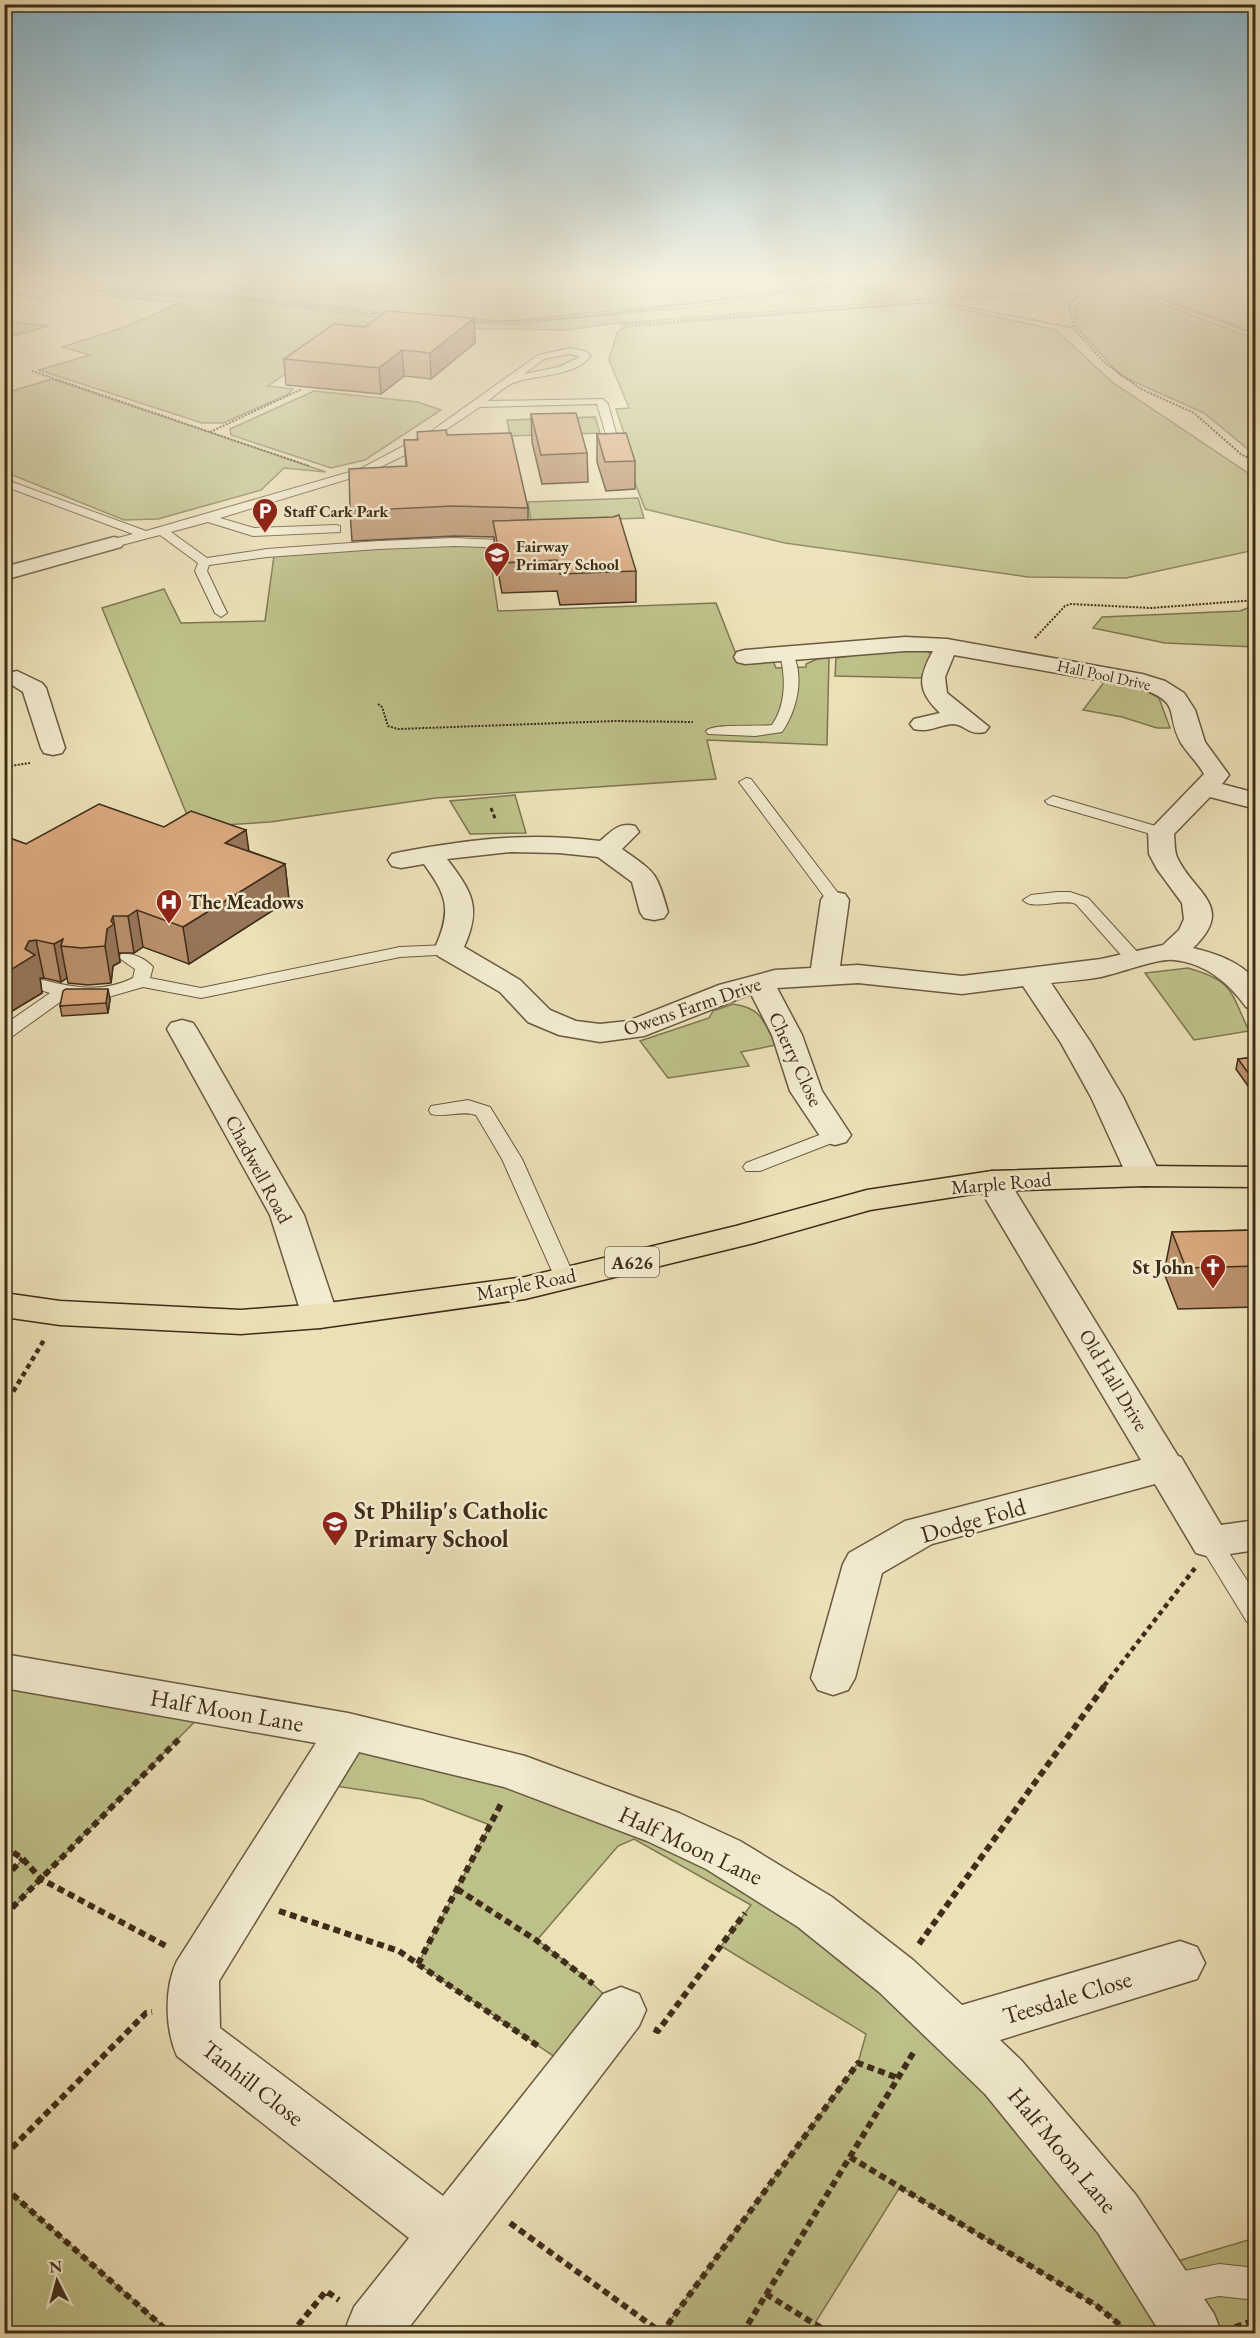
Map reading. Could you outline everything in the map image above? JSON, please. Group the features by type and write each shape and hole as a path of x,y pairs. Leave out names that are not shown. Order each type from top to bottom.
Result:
{"main road":[{"name":"Marple Road","path":"4,1305 60,1313 241,1322 320,1317 525,1288 742,1235 867,1200 992,1180 1144,1176 1256,1177"}],"street":[{"path":"4,574 114,543"},
{"name":"Hall Pool Drive","path":"745,657 905,644 946,646 1142,681 1177,698 1184,710 1195,745 1210,761 1217,775 1207,788"},
{"path":"922,724 968,722 937,697 933,678 946,646"},
{"path":"19,677 34,688 55,739"},
{"path":"1173,951 1191,934 1198,919 1196,902 1170,869 1162,854 1161,832 1207,788 1256,801"},
{"path":"606,850 626,832"},
{"path":"402,860 502,844 576,846 606,850 645,878 654,912"},
{"path":"431,855 456,889 462,911 458,931 448,950"},
{"path":"825,975 835,900"},
{"name":"Owens Farm Drive","path":"448,950 510,986 539,1016 570,1029 600,1033 633,1030 729,991 775,979 858,975 962,985 1032,977"},
{"path":"1144,1176 1107,1097 1076,1043 1032,977 1101,968 1173,951 1220,964 1246,986 1256,1001"},
{"name":"Cherry Close","path":"760,983 787,1035 806,1091 835,1135"},
{"name":"Chadwell Road","path":"182,1029 287,1215 320,1317"},
{"name":"Old Hall Drive","path":"992,1180 1167,1467 1211,1544"},
{"name":"Dodge Fold","path":"833,1678 864,1564 919,1532 1167,1467"},
{"path":"1211,1544 1256,1535"},
{"name":"Half Moon Lane","path":"4,1671 348,1731 517,1772 663,1827 723,1855 815,1912 896,1976 1003,2076 1117,2214 1194,2334"},
{"path":"198,1987 242,1899 348,1731"},
{"name":"Teesdale Close","path":"945,2023 1180,1963"},
{"name":"Tanhill Close","path":"198,1987 195,2039 461,2216"},
{"path":"374,2326 621,2010"}],"lane":[{"path":"114,543 208,518 387,462 492,392"},
{"path":"475,404 599,401 603,404 615,448"},
{"path":"4,482 146,535"},
{"path":"208,518 253,532 336,529"},
{"path":"162,531 204,562 245,558 267,553 379,545 454,542 501,545 535,543"},
{"path":"204,562 201,572 220,614"},
{"path":"712,731 755,732 777,729 783,722 791,680 791,668 787,655"},
{"path":"746,782 835,900"},
{"path":"1053,801 1161,832"},
{"path":"1031,900 1076,897 1136,960"},
{"path":"43,985 62,993 80,994 126,989 141,981 201,993 400,952 448,950"},
{"path":"127,958 144,967 141,981"},
{"path":"4,1034 62,993"},
{"path":"438,1110 468,1106 483,1111 512,1159 565,1278"},
{"path":"753,1167 835,1135"},
{"path":"1211,1544 1256,1615"},
{"path":"1167,2290 1219,2280 1256,2284"}],"path":[{"path":"94,392 344,477"},
{"path":"210,432 295,392"},
{"path":"1148,392 1186,408 1242,455 1256,461"},
{"path":"1016,658 1065,606 1080,604 1151,608 1256,600"},
{"path":"378,704 382,707 386,724 398,729 615,721 697,722"},
{"path":"4,1407 60,1313"},
{"path":"896,1976 1108,1680 1211,1544"},
{"path":"4,1916 210,1706"},
{"path":"418,1964 517,1772"},
{"path":"4,1846 23,1859 41,1879 198,1987 146,2013 4,2156"},
{"path":"4,1878 23,1859"},
{"path":"457,1889 536,1940 584,1976 621,2010 658,2031 769,1882"},
{"path":"242,1899 399,1951 574,2070"},
{"path":"742,2334 898,2078 945,2023"},
{"path":"461,2216 662,2333 858,2062 898,2078"},
{"path":"850,2157 1097,2306 1131,2334"},
{"path":"4,2187 171,2334"},
{"path":"291,2334 326,2291 374,2326"},
{"path":"766,2294 831,2334"}],"green space":[{"path":"91,392 326,472 284,468 261,490 158,519 124,520 5,472 5,393"},
{"path":"107,392 290,392 223,423 202,423"},
{"path":"312,392 418,402 441,410 365,460 331,468 231,435 230,429"},
{"path":"622,392 1127,392 1251,475 1255,481 1255,550 1126,578 1028,577 785,543 645,509 623,451 626,439 616,409 629,408"},
{"path":"1157,392 1255,392 1255,455 1204,413"},
{"path":"595,417 600,433 510,436 507,420"},
{"path":"638,498 644,518 531,522 528,502"},
{"path":"480,545 489,550 498,611 716,603 739,662 773,661 776,668 806,667 806,664 817,659 829,658 827,745 707,740 716,779 436,798 270,822 192,827 102,608 164,589 181,623 265,621 274,556 382,547"},
{"path":"1255,605 1255,647 1165,643 1093,628 1102,617 1240,611"},
{"path":"922,649 932,654 921,678 835,676 836,658 891,650"},
{"path":"1105,681 1140,687 1159,698 1170,728 1157,728 1122,717 1083,710"},
{"path":"515,795 526,833 470,834 450,801"},
{"path":"1188,968 1214,978 1229,989 1249,1031 1194,1040 1145,973"},
{"path":"733,1004 756,1012 776,1045 741,1052 749,1066 668,1078 640,1041 709,1018 713,1011"},
{"path":"5,1671 210,1706 5,1916 5,1878 23,1859 5,1846"},
{"path":"348,1731 663,1827 896,1976 1194,2333 1131,2333 1097,2306 900,2187 815,2323 831,2333 661,2333 858,2063 866,2034 721,1946 751,1905 634,1839 618,1846 537,1940 584,1976 621,2010 574,2070 418,1964 490,1825 422,1799 315,1783"},
{"path":"5,2188 171,2333 5,2333"},
{"path":"1255,2238 1255,2333 1218,2333 1171,2263"}],"building":[{"path":"576,413 587,453 541,455 531,414"},
{"path":"446,430 447,435 511,433 528,508 452,506 350,511 349,469 407,466 404,440 418,440 417,432"},
{"path":"626,433 635,461 605,462 597,434"},
{"path":"619,515 636,571 560,574 557,560 501,563 493,521"},
{"path":"99,804 164,827 191,811 246,830 225,843 285,864 183,927 137,910 128,916 113,916 111,921 114,924 107,929 105,946 82,948 61,946 63,939 54,944 36,940 29,941 25,949 35,955 4,974 4,836 26,844"},
{"path":"66,989 108,989 106,1003 60,1006 63,991"},
{"path":"1256,1057 1256,1082 1255,1082 1238,1059"},
{"path":"1256,1230 1256,1266 1186,1268 1172,1232"}],"place":[{"name":"Staff Cark Park","path":"265,534"},
{"name":"Fairway Primary School","path":"497,578"},
{"name":"The Meadows","path":"169,925"},
{"name":"St John","path":"1213,1290"},
{"name":"St Philip's Catholic Primary School","path":"335,1547"}]}
